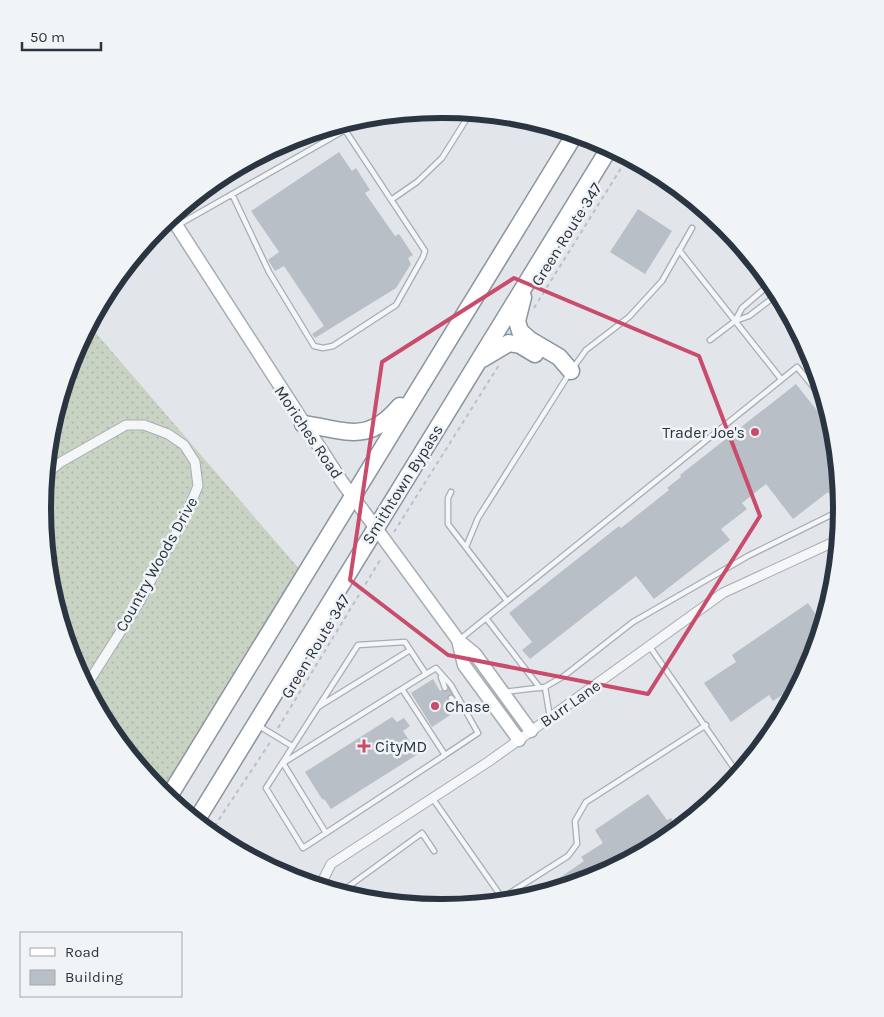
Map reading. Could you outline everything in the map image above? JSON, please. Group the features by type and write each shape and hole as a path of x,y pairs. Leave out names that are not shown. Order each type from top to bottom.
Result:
{"highway":[{"path":"172,791 572,140"},
{"name":"Smithtown Bypass","path":"200,815 606,154"},
{"path":"527,281 518,317 518,328 530,340 559,357 571,371"},
{"path":"477,362 504,344 513,343 571,371"},
{"path":"303,424 352,432 373,429 388,419 425,378"}],"main road":[{"name":"Moriches Road","path":"176,223 303,424 352,496 458,640 475,654 531,731"},
{"name":"Moriches Road","path":"458,640 464,665 518,740"}],"street":[{"name":"Country Woods Drive","path":"54,468 126,425 144,425 168,434 184,445 195,462 198,486 188,510 140,601 91,678"},
{"name":"Burr Lane","path":"323,881 331,864 433,800 723,594 831,543"}],"lane":[{"path":"391,200 417,182 442,158 466,119"},
{"path":"232,194 269,272 314,346 323,348 333,346 391,309 425,251 345,130"},
{"path":"180,218 232,194 345,130"},
{"path":"466,547 478,518 571,371 586,350 629,317 662,281 692,228"},
{"path":"679,250 781,379"},
{"path":"735,321 742,308 765,289"},
{"path":"710,340 735,321 749,316 772,299"},
{"path":"458,640 797,367 813,386"},
{"path":"451,492 448,498 448,524 507,601"},
{"path":"503,692 542,688 564,676 633,622 748,556 833,514"},
{"path":"486,618 542,688 550,718"},
{"path":"283,763 436,668 451,684 463,710 478,733 303,848 266,788 358,645 405,642 426,674"},
{"path":"650,647 734,768"},
{"path":"317,708 410,650"},
{"path":"441,675 445,688"},
{"path":"402,689 445,755"},
{"path":"451,698 463,710"},
{"path":"255,723 292,746"},
{"path":"514,893 568,856 577,844 575,821 586,802 706,725"},
{"path":"283,763 326,833"},
{"path":"433,800 499,895"},
{"path":"345,887 422,833 434,851"}],"path":[{"name":"Green Route 347","path":"530,316 624,163"},
{"path":"399,523 500,364"},
{"name":"Green Route 347","path":"280,726 370,578"},
{"path":"215,826 269,743"}],"highlighted area":[{"path":"514,278 699,356 760,516 648,694 448,655 350,580 382,362"}],"green space":[{"path":"94,331 301,571 175,793 148,766 132,746 104,704 81,658 72,634 59,585 52,534 51,509 55,457 59,432 72,383"}],"building":[{"path":"339,152 352,171 356,168 370,190 365,193 395,236 399,234 413,255 408,258 411,264 396,288 315,338 312,334 324,326 284,266 275,271 268,260 279,252 251,211"},
{"path":"638,209 672,231 645,274 610,252"},
{"path":"796,384 821,416 829,457 833,498 828,492 793,519 766,484 742,503 747,509 721,529 730,540 654,599 636,576 530,659 522,650 532,642 509,613 619,526 621,528 669,490 667,488 681,477 680,475"},
{"path":"808,603 817,617 803,658 786,692 773,701 769,695 731,722 704,683 736,662 732,655"},
{"name":"Chase","path":"433,679 440,691 448,686 454,696 448,700 455,712 432,727 411,693"},
{"path":"392,717 397,722 404,718 410,726 403,731 418,754 331,809 325,800 322,799 305,772"},
{"path":"648,794 667,820 671,818 674,823 615,859 592,870 551,884 584,861 581,857 603,843 595,830"}],"place":[{"name":"Trader Joe's","path":"755,432"},
{"name":"Chase","path":"435,706"},
{"name":"CityMD","path":"364,746"}]}
